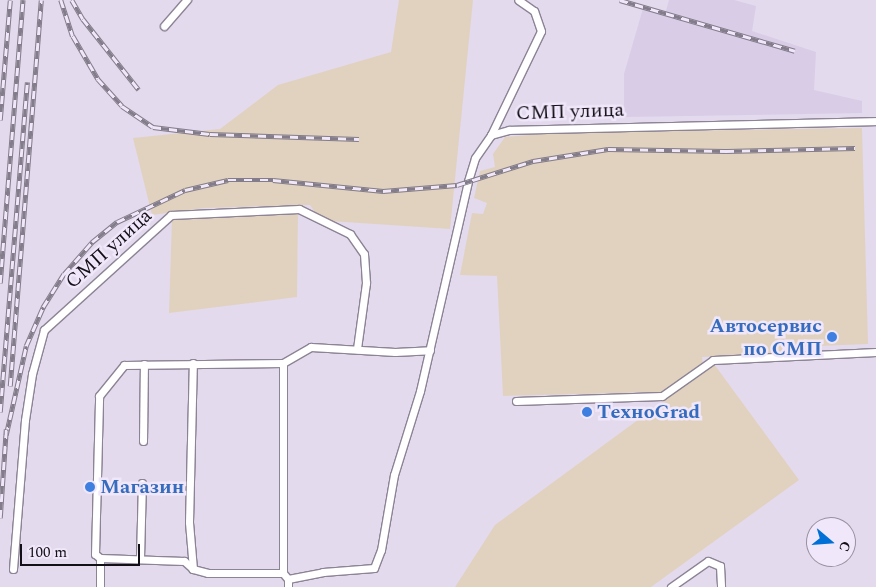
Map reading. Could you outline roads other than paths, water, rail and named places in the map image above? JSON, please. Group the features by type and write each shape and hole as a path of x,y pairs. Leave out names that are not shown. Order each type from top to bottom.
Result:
{"street":[{"path":"164,26 187,0"},
{"path":"492,135 542,31 534,11 518,0"},
{"name":"СМП улица","path":"283,573 288,583 323,572 374,568 381,550 394,475 412,424 430,350 470,173 475,158 492,135 508,130 876,121"},
{"name":"СМП улица","path":"14,569 25,420 32,374 44,330 171,215 299,209 350,234 364,254 366,283 357,350"},
{"path":"283,363 283,573 208,573 192,569 184,560 100,558 95,554 94,524 98,396 124,365 283,363 312,347 357,350 430,350"},
{"path":"516,401 662,396 713,360 794,358 814,353 876,352"},
{"path":"192,569 189,522 193,363"},
{"path":"143,441 144,364"},
{"path":"140,558 142,483"},
{"path":"100,558 100,587"},
{"path":"670,587 708,561 720,566 721,587"}],"railway":[{"path":"0,120 10,0"},
{"path":"0,283 23,0"},
{"path":"10,386 41,0"},
{"path":"61,0 73,36 98,79 122,106 153,127 210,134 359,139"},
{"path":"72,0 83,19 139,90"},
{"path":"620,0 795,51"},
{"path":"0,412 27,82"},
{"path":"6,435 26,346 43,307 64,274 92,242 117,222 185,190 228,180 273,180 383,191 457,185 533,161 608,149 726,151 855,148"},
{"path":"0,518 6,429"}],"place":[{"name":"Автосервис по СМП","path":"832,337"},
{"name":"ТехноGrad","path":"587,412"},
{"name":"Магазин","path":"90,487"}]}
